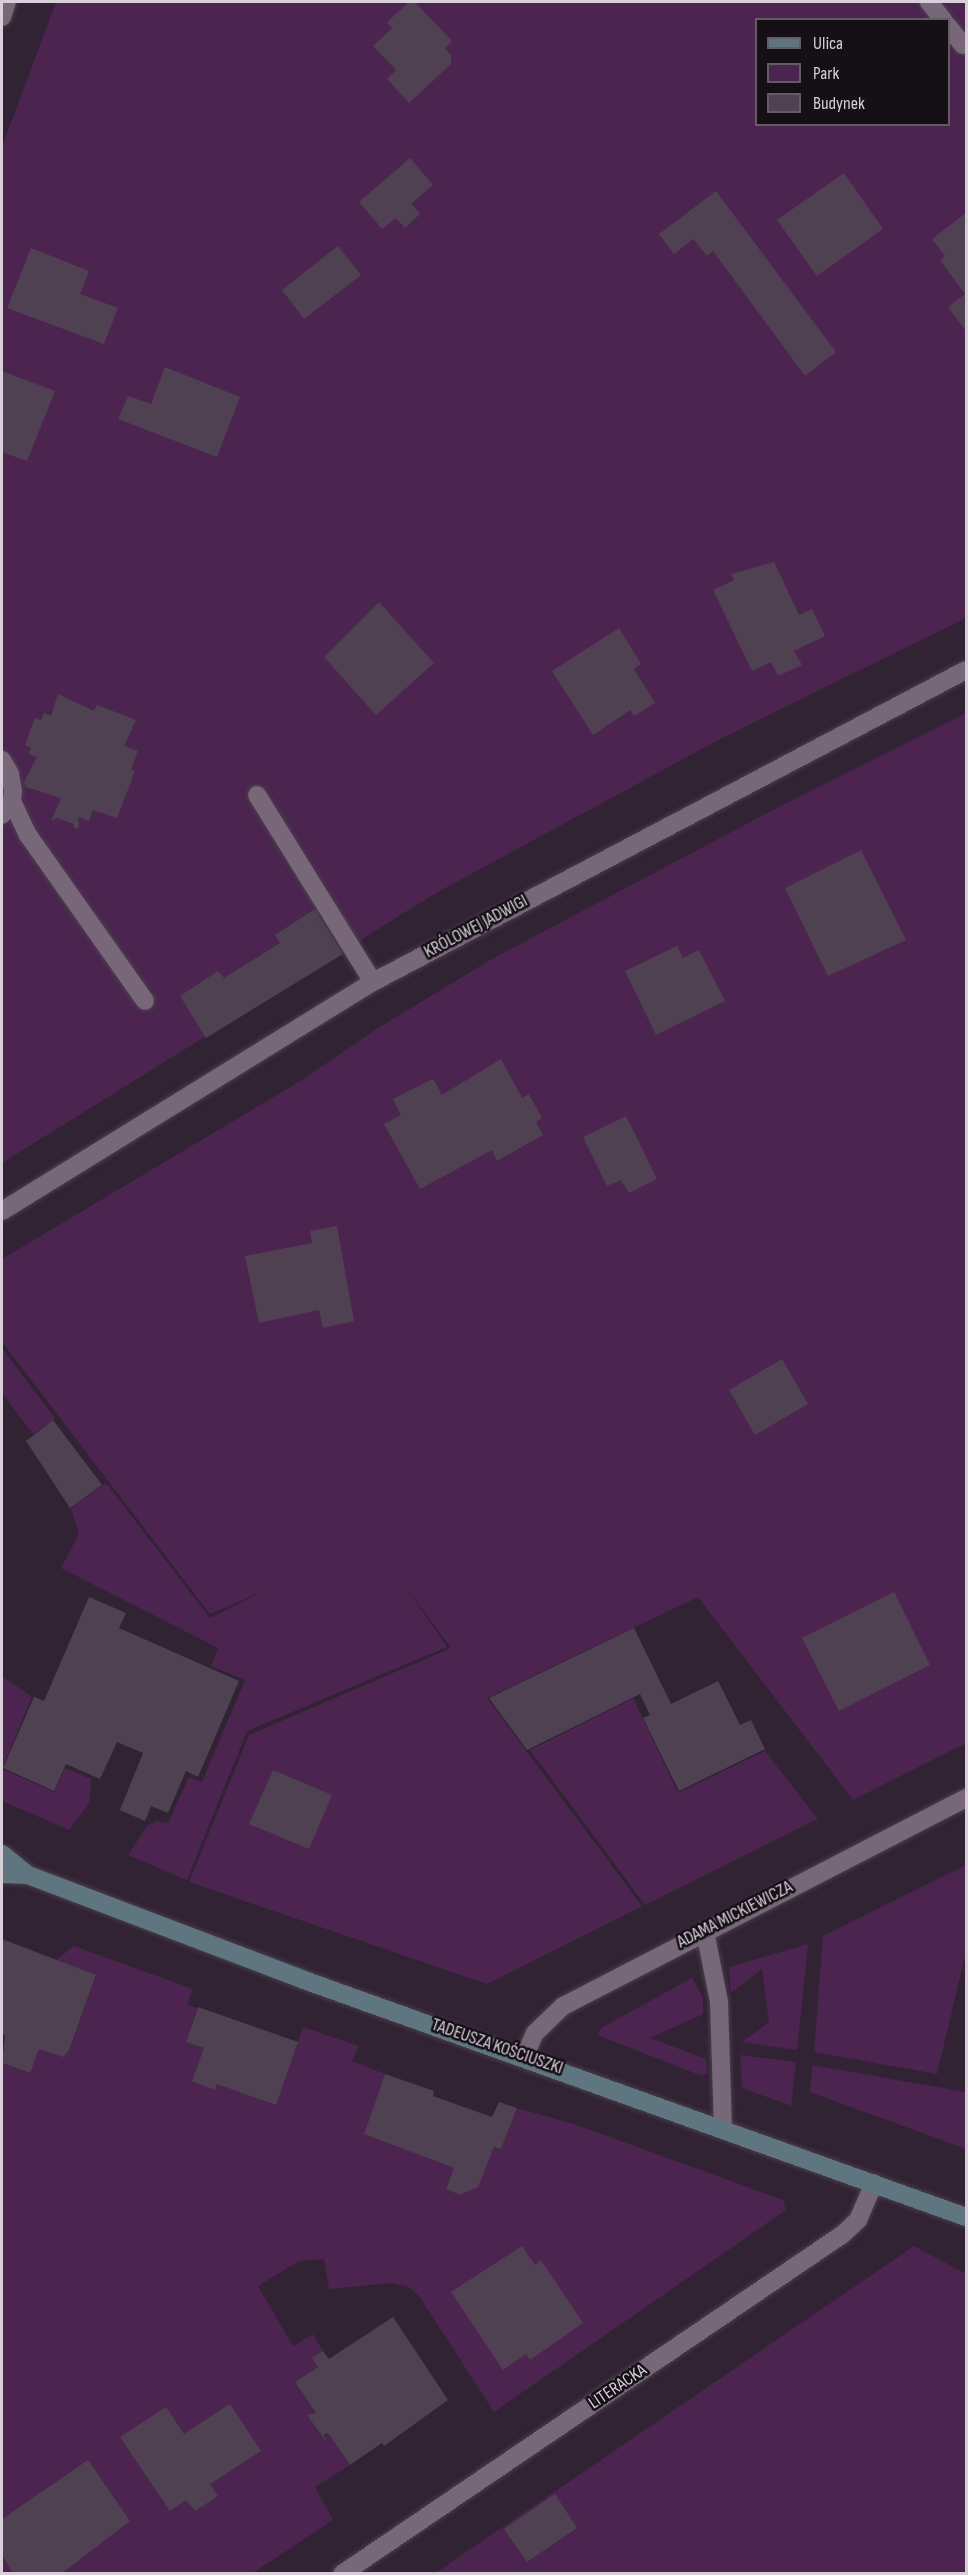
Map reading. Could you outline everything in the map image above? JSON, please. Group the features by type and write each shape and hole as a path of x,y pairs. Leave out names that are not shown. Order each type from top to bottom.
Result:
{"street":[{"path":"2,17 7,2"},
{"path":"929,2 941,18"},
{"path":"950,29 963,45"},
{"name":"KRÓLOWEJ JADWIGI","path":"2,1211 373,982 966,670"},
{"path":"2,760 10,774 7,808 145,1001"},
{"path":"257,795 373,982"},
{"name":"ADAMA MICKIEWICZA","path":"525,2056 535,2033 563,2006 705,1930 966,1798"},
{"name":"TADEUSZA KOŚCIUSZKI","path":"2,1854 28,1875 304,1980 525,2056 966,2217"},
{"name":"TADEUSZA KOŚCIUSZKI","path":"2,1874 28,1875"},
{"path":"705,1930 719,2002 723,2128"},
{"name":"LITERACKA","path":"342,2574 843,2234 858,2220 874,2183"}],"green space":[{"path":"56,2 966,2 966,618 722,738 436,893 2,1163 2,147"},
{"path":"966,713 966,1743 853,1800 698,1597 487,1698 642,1906 487,1984 189,1882 249,1735 451,1648 403,1583 447,1647 247,1731 187,1880 128,1855 147,1826 156,1821 168,1823 189,1777 202,1782 245,1680 211,1666 218,1648 61,1568 79,1534 71,1508 106,1483 210,1618 264,1591 210,1614 2,1342 2,1259 302,1080 378,1028 492,959 788,802"},
{"path":"2,1348 55,1418 33,1434 2,1393"},
{"path":"2,1676 32,1697 2,1769"},
{"path":"633,1698 678,1793 765,1751 818,1819 645,1905 530,1750"},
{"path":"65,1768 91,1779 90,1802 69,1830 2,1801 2,1769 54,1792"},
{"path":"966,1865 966,1952 937,2074 814,2052 823,1936"},
{"path":"808,1944 797,2050 742,2042 769,2022 762,1969 731,1993 729,1967"},
{"path":"74,1946 193,1989 187,2005 197,2008 186,2042 204,2048 215,2090 217,2084 276,2104 303,2027 359,2046 352,2061 385,2074 364,2134 454,2168 446,2189 460,2195 478,2187 494,2147 501,2149 517,2108 574,2124 783,2200 786,2210 494,2412 419,2296 407,2286 392,2283 329,2289 324,2259 299,2261 258,2286 293,2346 313,2334 323,2351 313,2358 318,2367 295,2382 316,2413 308,2416 323,2439 328,2433 350,2465 315,2487 333,2520 253,2573 2,2574 2,2063 29,2073 39,2049 69,2050 96,1976 56,1960"},
{"path":"692,1978 703,1997 703,2014 650,2038 706,2059 707,2073 702,2076 600,2036 598,2033 603,2027"},
{"path":"740,2055 796,2062 791,2106 742,2088"},
{"path":"812,2065 966,2092 966,2149 810,2092"},
{"path":"914,2246 966,2274 966,2573 434,2574"}],"building":[{"path":"409,2 415,2 452,41 445,48 451,55 451,64 409,103 387,79 396,70 373,46 392,28 387,22"},
{"path":"410,158 433,185 411,204 420,214 405,228 396,218 382,229 359,202"},
{"path":"844,173 883,229 817,276 777,220"},
{"path":"716,191 836,352 805,376 713,251 707,256 693,239 674,254 659,234"},
{"path":"966,213 965,330 948,307 965,294 940,260 945,256 932,239"},
{"path":"338,246 361,275 304,319 282,290"},
{"path":"31,248 89,271 80,294 118,308 104,344 7,308"},
{"path":"165,367 240,397 217,457 118,419 128,396 151,404"},
{"path":"2,371 55,391 27,461 2,452"},
{"path":"774,562 799,615 812,609 825,636 794,651 802,665 778,676 771,662 752,671 713,590 734,580 731,574"},
{"path":"379,602 434,663 376,715 324,657"},
{"path":"619,628 641,664 634,669 655,703 634,716 630,710 593,735 552,671"},
{"path":"58,694 94,711 97,705 136,720 124,746 138,751 131,769 135,771 117,818 93,810 89,821 78,817 79,828 75,829 73,824 57,818 51,821 61,798 26,787 24,782 37,757 28,754 31,748 25,745 35,718 41,720 44,713 51,716"},
{"path":"861,850 906,940 828,976 785,888"},
{"path":"315,909 343,954 206,1038 180,996 218,971 224,978 280,943 275,935"},
{"path":"677,946 683,958 699,950 725,1001 656,1035 625,971"},
{"path":"501,1059 522,1098 529,1094 542,1118 536,1122 543,1135 497,1161 492,1150 420,1189 384,1124 401,1115 393,1099 433,1079 442,1095"},
{"path":"626,1116 657,1179 629,1193 621,1180 607,1186 583,1137"},
{"path":"337,1226 354,1321 323,1328 319,1310 259,1323 245,1256 312,1243 310,1231"},
{"path":"782,1359 808,1404 755,1435 729,1390"},
{"path":"53,1420 102,1485 70,1508 26,1441"},
{"path":"894,1592 930,1665 839,1711 802,1638"},
{"path":"89,1597 126,1613 119,1628 239,1681 198,1777 186,1771 168,1813 151,1806 145,1821 120,1810 143,1753 117,1742 100,1779 66,1764 54,1791 3,1768 34,1697 44,1701"},
{"path":"634,1628 671,1704 718,1681 740,1725 751,1720 765,1749 679,1791 643,1718 650,1715 640,1694 527,1750 489,1698"},
{"path":"273,1770 332,1795 309,1849 249,1824"},
{"path":"2,1939 96,1975 69,2050 63,2057 39,2049 30,2073 2,2063 5,2036 2,2034"},
{"path":"198,2007 298,2042 276,2105 217,2084 215,2090 192,2081 204,2048 186,2042"},
{"path":"385,2074 434,2091 433,2096 492,2117 499,2102 517,2108 501,2149 494,2147 478,2187 460,2195 446,2189 454,2168 364,2134"},
{"path":"522,2246 535,2265 541,2260 583,2323 530,2360 526,2354 503,2370 451,2292"},
{"path":"393,2317 448,2400 384,2446 382,2443 350,2465 328,2433 324,2435 326,2442 307,2415 316,2413 295,2382 318,2367 312,2358 323,2351 329,2359"},
{"path":"230,2404 261,2451 210,2484 218,2496 195,2511 186,2500 170,2511 120,2437 166,2407 184,2434"},
{"path":"88,2460 130,2521 61,2574 14,2574 2,2555 2,2519"},
{"path":"555,2494 577,2528 527,2562 504,2529"}]}
